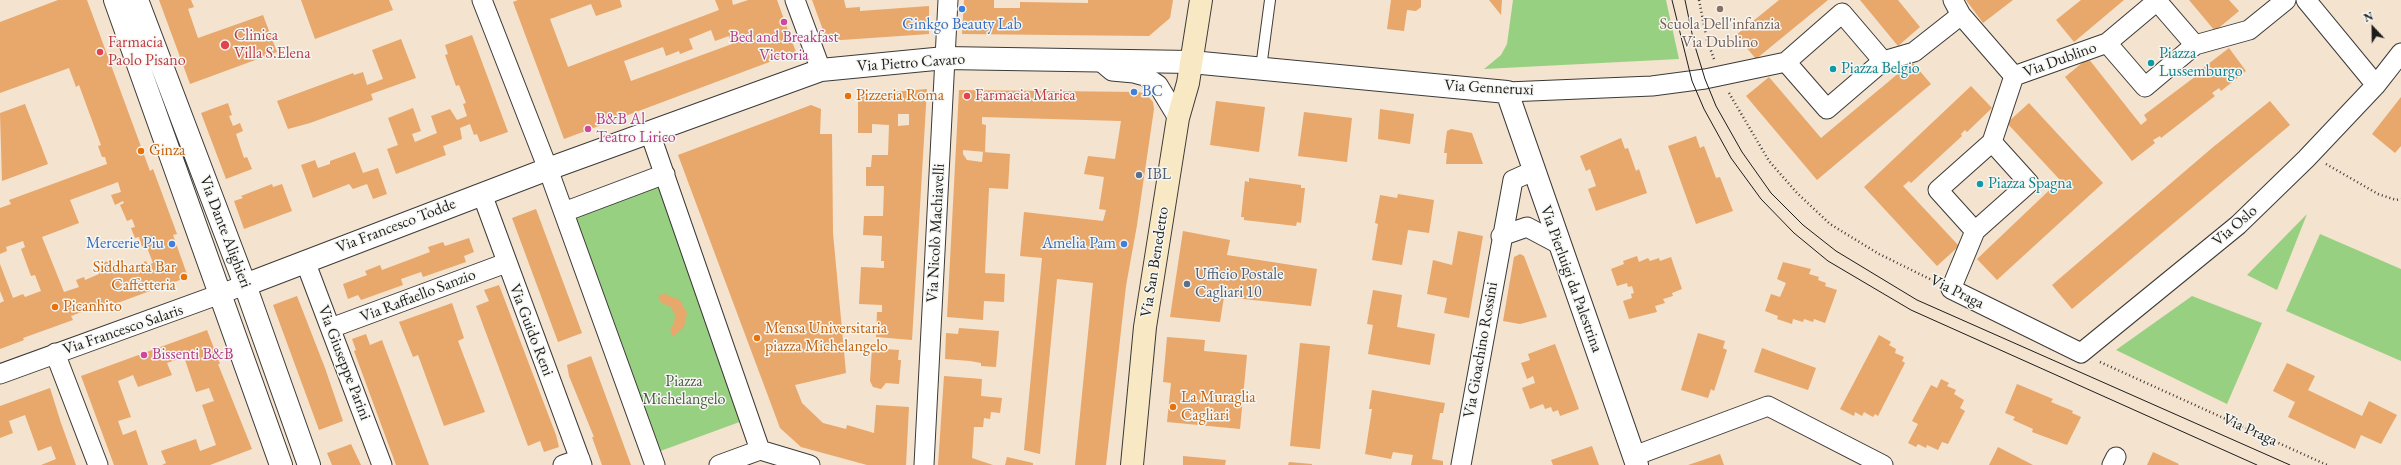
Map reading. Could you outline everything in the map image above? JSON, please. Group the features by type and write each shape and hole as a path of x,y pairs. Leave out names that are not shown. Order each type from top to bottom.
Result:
{"main road":[{"name":"Via San Benedetto","path":"1132,465 1145,326 1178,118 1191,62 1201,0"}],"street":[{"name":"Via Dante Alighieri","path":"114,0 220,296 276,464"},
{"name":"Via Dante Alighieri","path":"137,0 245,285 309,465"},
{"path":"482,0 564,212 655,465"},
{"path":"796,0 821,70"},
{"name":"Via Nicolò Machiavelli","path":"924,465 948,0"},
{"path":"2195,45 2157,1 2107,43 2145,87 2195,45 2249,30 2286,0"},
{"path":"2306,0 2376,85"},
{"path":"1883,61 1842,13 1786,62 1827,109 1883,61 1914,52 1957,7"},
{"name":"Via Dublino","path":"1957,7 2014,76 2107,43"},
{"name":"Via Oslo","path":"2081,353 2238,226 2302,164 2376,85 2401,53"},
{"name":"Via Pietro Cavaro","path":"548,169 821,70 945,58 1191,62"},
{"path":"1099,60 1112,71 1134,73 1144,76 1158,85 1178,118"},
{"name":"Via Genneruxi","path":"1191,62 1507,92 1652,86 1721,76 1786,62"},
{"path":"1975,231 1938,190 1992,142 2014,76"},
{"name":"Via Pierluigi da Palestrina","path":"1507,92 1533,171 1635,460"},
{"path":"650,133 760,450"},
{"path":"1950,289 1975,231 2029,183 1992,142"},
{"name":"Via Francesco Todde","path":"245,285 548,169"},
{"name":"Via Gioachino Rossini","path":"1461,465 1501,236 1513,180 1533,171"},
{"path":"564,212 665,174"},
{"name":"Via Guido Reni","path":"482,194 575,463"},
{"path":"1501,236 1527,227 1559,244"},
{"name":"Via Giuseppe Parini","path":"305,261 382,465"},
{"name":"Via Raffaello Sanzio","path":"331,328 506,263"},
{"name":"Via Francesco Salaris","path":"0,374 55,353 220,296 245,285"},
{"name":"Via Praga","path":"1950,289 2081,353"},
{"path":"55,353 98,465"},
{"path":"1635,460 1768,406 1883,465"},
{"path":"719,465 760,450 810,465"}],"lane":[{"path":"1261,68 1270,0"}],"path":[{"name":"Via Praga","path":"1699,0 1707,40 1721,76 1735,106 1769,162 1796,193 1830,224 1879,254 1950,289"},
{"path":"2326,164 2378,194 2396,200 2401,199"},
{"name":"Via Praga","path":"2081,353 2327,465"}],"green space":[{"path":"1513,0 1666,0 1679,59 1484,69 1501,55 1507,44"},
{"name":"Piazza Michelangelo","path":"659,183 745,420 655,453 569,215"},
{"path":"2307,214 2277,290 2247,275"},
{"path":"2320,234 2401,269 2401,361 2286,311"},
{"path":"2192,296 2262,323 2227,404 2116,350"}],"building":[{"path":"58,0 87,0 150,171 153,169 177,234 173,235 188,277 112,305 111,301 71,316 73,320 23,338 24,340 0,349 0,303 4,301 0,291 0,264 13,298 23,294 25,297 41,291 35,275 31,276 21,249 25,247 23,241 6,247 7,251 0,254 0,208 11,204 9,200 107,164 105,157 102,157 98,146 101,145 79,85 76,87 69,68 0,93 0,22","holes":["118,182 121,192 111,195 115,205 123,201 124,203 120,205 127,221 132,219 135,227 131,228 135,238 139,237 142,247 146,245 153,263 148,265 146,261 113,274 108,261 96,265 99,274 85,280 84,277 76,280 79,287 64,292 42,237 79,223 70,200"]},
{"name":"Clinica Villa S.Elena","path":"159,0 191,0 194,7 188,9 198,38 263,15 277,52 190,84"},
{"path":"301,0 389,0 393,10 315,39"},
{"path":"518,0 620,0 622,7 596,16 591,4 550,19 568,67 719,10 715,0 732,0 733,5 748,0 777,0 796,52 564,139 513,2","holes":["711,30 715,41 729,36 732,44 631,81 624,61 663,47 666,56 679,51 680,54 693,49 689,39"]},
{"path":"812,0 844,0 846,8 860,7 860,11 929,6 929,34 827,41"},
{"path":"964,0 994,0 994,8 1020,8 1020,2 1088,3 1088,0 1173,0 1170,18 1149,36 962,34"},
{"path":"1391,0 1421,0 1421,7 1416,11 1407,10 1404,31 1387,29"},
{"path":"1489,0 1502,0 1501,15"},
{"path":"1779,0 1828,0 1756,59 1736,35"},
{"path":"1860,0 1898,0 1920,27 1898,46"},
{"path":"1966,0 2013,0 1983,23"},
{"path":"2081,0 2124,0 2074,42 2056,20"},
{"path":"2189,0 2229,0 2239,11 2215,31"},
{"path":"472,35 508,132 480,142 477,134 474,135 470,124 460,128 462,139 443,146 446,155 396,174 387,149 398,145 388,118 413,108 421,131 412,134 415,142 437,133 431,116 450,109 457,120 467,116 463,104 466,103 459,85 456,86 445,55 448,54 445,45"},
{"path":"401,39 416,78 371,94 373,100 310,123 288,129 277,101 353,73 354,75 363,72 367,85 383,79 372,50"},
{"path":"2229,48 2246,71 2221,91 2219,88 2212,93 2215,96 2161,138 2160,136 2153,140 2155,143 2132,161 2065,77 2088,58 2141,125 2147,120 2144,115 2204,70 2203,68"},
{"path":"1912,62 1931,84 1817,180 1746,96 1769,77 1821,138"},
{"path":"1971,86 1992,108 1967,132 1965,130 1961,134 1962,136 1911,183 1909,181 1903,186 1959,246 1937,266 1864,187"},
{"path":"927,89 912,340 876,337 877,312 882,312 882,305 859,304 861,267 884,268 884,261 881,261 882,236 863,235 864,216 883,216 884,186 866,186 866,167 871,167 872,155 888,155 889,125 872,124 872,133 858,133 858,95","holes":["898,114 909,114 909,125 898,126"]},
{"path":"959,90 1139,92 1146,94 1153,102 1154,109 1137,225 1126,286 1106,465 1075,465 1093,283 1057,279 1040,454 1024,450 1042,258 1020,256 1024,212 1103,221 1106,210 1099,209 1104,177 1084,174 1088,156 1115,159 1121,121 982,117 982,124 986,125 985,152 963,150 963,154 967,160 982,162 983,152 1010,154 1008,189 989,188 985,273 1005,274 1004,302 984,301 983,320 947,317"},
{"path":"2401,97 2401,146 2395,153 2372,134"},
{"path":"1216,101 1265,107 1259,152 1210,145"},
{"path":"2270,101 2290,125 2072,309 2052,285 2212,148"},
{"path":"228,103 232,115 229,116 233,126 240,123 243,131 236,134 244,158 247,157 252,169 226,179 201,113"},
{"path":"2029,103 2103,183 1997,280 1977,259 2060,180 2007,123"},
{"path":"25,104 48,164 2,181 0,113"},
{"path":"811,105 821,109 820,134 832,134 833,233 846,373 795,385 802,403 823,423 846,429 847,425 874,433 876,405 909,407 906,465 867,465 801,447 780,428 678,155"},
{"path":"1380,109 1414,114 1410,144 1378,139"},
{"path":"1304,112 1352,118 1347,162 1298,156"},
{"path":"1451,129 1472,133 1483,164 1446,164 1447,153 1444,153 1447,131"},
{"path":"1696,136 1700,148 1704,146 1716,178 1720,177 1733,211 1696,224 1668,146"},
{"path":"1621,138 1625,149 1628,148 1636,171 1639,169 1647,193 1596,211 1588,189 1596,186 1590,169 1586,171 1580,156"},
{"path":"355,152 363,173 378,168 387,194 373,199 367,184 353,189 349,184 313,198 301,165 315,160 318,168 330,164 330,161"},
{"path":"1249,178 1301,185 1301,188 1305,188 1301,223 1297,222 1296,226 1244,220 1244,217 1241,217 1245,181 1249,182"},
{"path":"272,184 273,187 282,184 292,211 244,229 234,201 243,198 241,196"},
{"path":"1398,194 1434,200 1429,233 1408,230 1402,265 1372,260 1378,224 1375,223 1380,195 1397,198"},
{"path":"536,209 582,333 558,342 512,218"},
{"path":"1183,231 1230,240 1227,255 1317,269 1311,306 1224,297 1220,322 1170,317"},
{"path":"1458,231 1483,236 1469,318 1444,313 1447,298 1427,294 1433,260 1452,265"},
{"path":"469,238 474,252 464,256 466,262 423,277 421,272 401,279 403,285 361,300 358,295 348,299 343,284 367,275 365,271 380,265 382,270 430,252 428,247 443,242 445,246"},
{"path":"1520,254 1524,256 1547,317 1520,324 1503,321 1514,257"},
{"path":"1637,256 1639,262 1648,258 1650,261 1659,258 1660,261 1671,257 1682,289 1672,293 1673,296 1663,299 1665,303 1655,306 1657,312 1629,319 1623,301 1632,298 1631,294 1634,293 1632,286 1628,287 1627,283 1617,286 1611,269 1624,264 1623,261"},
{"path":"1783,262 1811,269 1809,274 1819,277 1818,280 1826,283 1825,286 1837,290 1825,323 1814,319 1813,322 1804,319 1803,322 1793,319 1792,324 1777,319 1778,316 1765,311 1771,294 1780,297 1786,283 1777,279"},
{"path":"499,285 556,435 559,447 544,452 540,441 528,446 476,306 489,301 484,290"},
{"path":"1373,290 1402,295 1397,327 1435,334 1430,365 1368,354 1373,325 1367,324"},
{"path":"665,294 680,300 687,313 684,327 673,337 670,330 674,323 675,315 671,307 661,303 658,295"},
{"path":"297,296 325,368 343,421 319,430 273,305"},
{"path":"452,303 464,338 458,341 485,412 444,426 418,355 413,357 399,322"},
{"path":"959,328 999,331 996,367 981,366 981,363 970,361 945,359 946,333 958,334"},
{"path":"207,330 220,364 218,364 252,449 210,465 162,465 166,463 161,451 196,439 200,451 216,445 202,405 214,401 209,388 196,392 184,357 167,363 172,375 138,387 133,375 118,381 131,417 118,421 123,435 136,430 148,465 114,465 81,376"},
{"path":"1698,333 1725,341 1723,348 1727,350 1714,391 1711,389 1708,398 1681,390"},
{"path":"366,334 370,345 382,340 429,465 396,465 354,351 356,350 352,339"},
{"path":"1879,335 1891,342 1889,345 1896,349 1895,353 1904,357 1902,361 1905,363 1878,416 1875,414 1873,417 1864,412 1862,416 1855,412 1854,416 1840,409"},
{"path":"1167,337 1205,340 1204,351 1247,355 1240,429 1167,422 1171,383 1163,382"},
{"path":"1300,343 1330,346 1320,449 1290,446"},
{"path":"1555,344 1579,409 1560,416 1558,410 1553,412 1551,407 1545,409 1543,404 1530,409 1522,388 1535,383 1533,376 1527,379 1521,363 1530,360 1528,354"},
{"path":"872,348 899,350 898,360 901,360 899,384 886,383 881,389 873,387 870,381"},
{"path":"1762,348 1816,368 1808,390 1754,372"},
{"path":"591,356 631,465 602,465 592,437 594,437 569,376 567,365"},
{"path":"2287,363 2315,376 2308,390 2362,416 2369,401 2397,415 2381,444 2361,435 2355,449 2288,417 2295,402 2273,391"},
{"path":"944,376 982,379 981,396 1002,398 1000,413 991,412 990,419 984,418 983,427 974,427 972,458 993,465 938,465"},
{"path":"1941,379 1949,383 1947,386 1956,390 1954,394 1964,400 1960,408 1965,411 1948,444 1942,442 1938,450 1927,445 1926,448 1918,444 1916,447 1908,443 1918,424 1912,421 1931,385 1937,388"},
{"path":"2017,384 2053,399 2051,402 2073,411 2072,413 2081,417 2067,445 2032,432 2033,429 2013,420 2015,417 2005,413"},
{"path":"50,388 76,465 41,465 56,459 51,446 38,451 25,415 9,421 13,433 0,438 0,406"},
{"path":"1372,390 1445,403 1443,413 1440,413 1432,459 1443,461 1443,465 1411,465 1413,455 1393,452 1391,459 1365,454 1372,409 1369,409"},
{"path":"351,444 361,465 332,465 327,453"},
{"path":"1592,446 1599,465 1553,465 1551,460"},
{"path":"1998,447 2033,465 1989,465"},
{"path":"2153,452 2179,464 2147,465"},
{"path":"1720,454 1724,465 1688,465 1703,460"},
{"path":"1183,456 1226,460 1225,465 1183,465"},
{"path":"1007,457 1033,463 1033,465 1005,465"},
{"path":"1289,462 1312,464 1312,465 1288,465"}],"tram line":[{"path":"1672,0 1692,81 1704,109 1731,158 1761,199 1794,233 1828,261 1911,310 2257,465"},
{"path":"1685,0 1694,43 1705,79 1716,106 1742,152 1771,193 1803,225 1836,251 1917,300 2290,465"}],"place":[{"name":"Ginkgo Beauty Lab","path":"962,9"},
{"name":"Scuola Dell'infanzia Via Dublino","path":"1720,9"},
{"name":"Bed and Breakfast Victoria","path":"784,22"},
{"name":"Clinica Villa S.Elena","path":"225,45"},
{"name":"Farmacia Paolo Pisano","path":"100,52"},
{"name":"Piazza Lussemburgo","path":"2151,63"},
{"name":"Piazza Belgio","path":"1833,69"},
{"name":"BC","path":"1134,92"},
{"name":"Pizzeria Roma","path":"848,96"},
{"name":"Farmacia Marica","path":"967,96"},
{"name":"B&B Al Teatro Lirico","path":"588,129"},
{"name":"Ginza","path":"141,151"},
{"name":"IBL","path":"1139,175"},
{"name":"Piazza Spagna","path":"1980,184"},
{"name":"Mercerie Piu","path":"172,244"},
{"name":"Amelia Pam","path":"1124,244"},
{"name":"Siddharta Bar Caffetteria","path":"184,277"},
{"name":"Ufficio Postale Cagliari 10","path":"1187,284"},
{"name":"Picanhito","path":"55,307"},
{"name":"Mensa Universitaria piazza Michelangelo","path":"757,338"},
{"name":"Bissenti B&B","path":"144,355"},
{"name":"La Muraglia Cagliari","path":"1173,407"}]}
